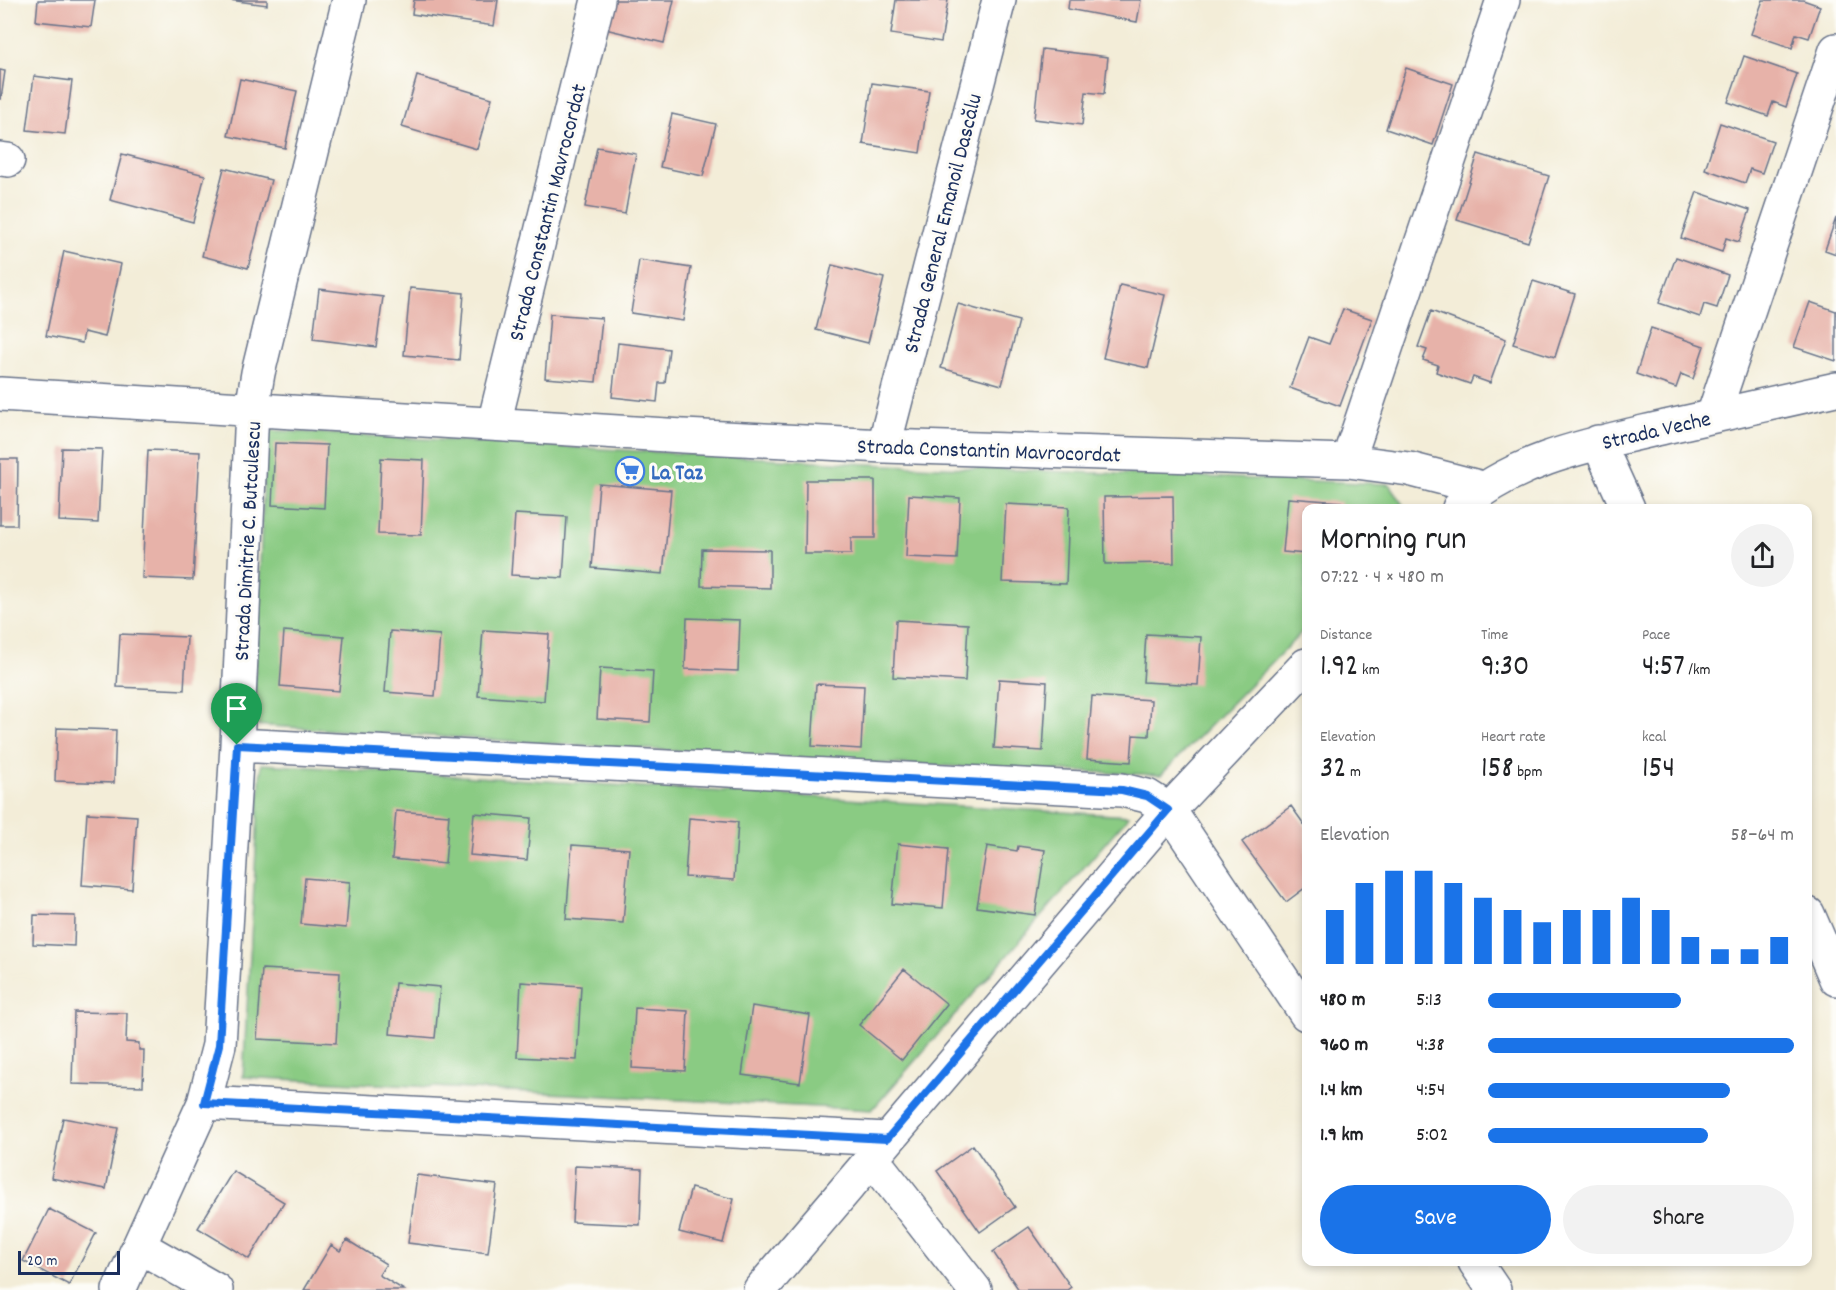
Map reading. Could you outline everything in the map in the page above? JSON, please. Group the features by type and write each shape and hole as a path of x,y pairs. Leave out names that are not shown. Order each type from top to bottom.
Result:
{"street":[{"path":"252,409 258,373 349,0"},
{"name":"Strada Constantin Mavrocordat","path":"494,424 597,0"},
{"name":"Strada General Emanoil Dascălu","path":"884,446 999,0"},
{"path":"1348,461 1503,0"},
{"path":"1713,416 1836,50"},
{"name":"Strada Veche","path":"1470,498 1544,460 1598,442 1836,389"},
{"name":"Strada Constantin Mavrocordat","path":"0,394 884,446 1348,461 1426,472 1470,498"},
{"name":"Strada Dimitrie C. Butculescu","path":"119,1290 204,1103 219,1045 237,745 252,409"},
{"path":"1598,442 1626,504"},
{"path":"760,1290 1168,810 1302,669"},
{"path":"237,745 1122,790 1147,796 1168,810 1302,1008"},
{"path":"1812,923 1836,979"},
{"path":"204,1103 879,1148"},
{"path":"879,1148 975,1290"},
{"path":"139,1246 216,1290"},
{"path":"1478,1266 1494,1290"}],"green space":[{"path":"266,430 887,465 1389,484 1402,504 1302,504 1302,632 1161,775 870,763 253,725"},
{"path":"261,764 1129,816 872,1110 243,1077"}],"building":[{"path":"38,0 95,0 91,27 36,21"},
{"path":"229,0 267,0 267,5"},
{"path":"414,0 498,0 494,26 412,14"},
{"path":"613,0 674,0 664,43 605,29"},
{"path":"896,0 948,0 941,42 891,34"},
{"path":"1069,0 1141,0 1137,22 1068,9"},
{"path":"1763,0 1803,0 1820,6 1809,38 1796,34 1792,48 1751,34"},
{"path":"1042,49 1108,57 1104,94 1086,92 1082,125 1034,119"},
{"path":"1744,56 1797,74 1786,107 1773,102 1768,116 1728,102"},
{"path":"1406,68 1453,84 1433,145 1386,129"},
{"path":"0,70 5,71 1,99 0,99"},
{"path":"34,76 72,81 65,134 27,130"},
{"path":"417,76 492,98 477,149 402,127"},
{"path":"240,79 297,91 285,148 228,136"},
{"path":"872,83 929,91 920,153 863,144"},
{"path":"672,114 716,124 703,176 660,167"},
{"path":"1720,123 1773,141 1762,173 1750,169 1745,183 1705,169"},
{"path":"597,147 636,154 625,214 585,207"},
{"path":"122,154 205,175 193,222 110,200"},
{"path":"1478,154 1549,176 1528,242 1457,220"},
{"path":"224,168 271,180 248,268 202,256"},
{"path":"1697,192 1750,210 1739,242 1726,238 1722,252 1681,238"},
{"path":"1836,218 1836,254 1825,250"},
{"path":"64,251 121,264 105,337 84,332 82,343 46,336"},
{"path":"1676,257 1728,275 1717,308 1704,304 1700,317 1659,303"},
{"path":"639,260 691,268 683,321 631,313"},
{"path":"832,265 884,278 868,343 816,330"},
{"path":"1533,281 1575,294 1555,357 1513,344"},
{"path":"1120,285 1165,295 1148,368 1103,358"},
{"path":"410,288 464,293 459,360 404,355"},
{"path":"319,289 383,297 376,347 313,339"},
{"path":"1810,302 1836,311 1836,361 1794,347"},
{"path":"958,304 1019,321 1002,385 941,368"},
{"path":"1343,309 1372,319 1340,406 1290,388 1309,337 1329,344"},
{"path":"1431,311 1506,339 1490,383 1473,377 1470,384 1436,372 1438,365 1423,360 1427,350 1418,347"},
{"path":"550,314 602,318 596,382 545,378"},
{"path":"1651,328 1704,346 1693,379 1681,374 1676,388 1636,374"},
{"path":"618,343 669,349 665,383 659,383 657,402 612,397"},
{"path":"275,443 327,445 324,508 272,505"},
{"path":"62,448 102,449 98,523 59,521"},
{"path":"148,450 200,452 193,580 142,578"},
{"path":"381,458 424,460 421,535 378,534"},
{"path":"0,459 18,459 17,525 0,525"},
{"path":"806,480 875,480 875,538 851,538 851,554 805,554"},
{"path":"599,484 671,490 663,574 592,568"},
{"path":"909,495 960,498 957,559 906,557"},
{"path":"1173,496 1174,563 1105,564 1104,497"},
{"path":"1288,498 1341,502 1341,504 1302,504 1302,554 1283,552"},
{"path":"1006,504 1069,507 1066,584 1002,582"},
{"path":"515,514 567,517 563,578 511,575"},
{"path":"702,549 770,550 770,588 701,586"},
{"path":"687,618 740,620 738,671 685,669"},
{"path":"896,620 968,624 965,681 893,677"},
{"path":"483,630 549,634 544,701 478,696"},
{"path":"284,631 344,636 339,691 280,686"},
{"path":"390,631 440,635 435,696 385,692"},
{"path":"120,634 187,637 184,690 117,687"},
{"path":"1146,634 1201,637 1198,685 1143,682"},
{"path":"600,668 653,671 650,722 597,719"},
{"path":"999,679 1047,682 1043,751 994,748"},
{"path":"816,684 864,686 861,749 812,746"},
{"path":"1092,696 1151,700 1149,736 1133,735 1131,762 1087,759"},
{"path":"57,728 116,730 114,783 55,781"},
{"path":"1291,806 1302,821 1302,890 1286,902 1242,842"},
{"path":"396,811 449,815 445,864 392,859"},
{"path":"87,813 137,816 132,889 82,885"},
{"path":"474,813 531,818 527,860 470,855"},
{"path":"689,818 738,822 734,880 685,877"},
{"path":"898,844 948,849 943,908 892,904"},
{"path":"572,845 629,849 623,923 566,919"},
{"path":"987,846 1017,851 1018,846 1045,850 1035,915 977,907"},
{"path":"305,878 350,882 346,928 301,924"},
{"path":"34,915 75,916 74,946 33,944"},
{"path":"262,969 340,973 336,1043 257,1039"},
{"path":"904,969 947,1004 902,1060 859,1025"},
{"path":"521,982 581,986 577,1060 517,1057"},
{"path":"395,983 440,987 435,1038 390,1034"},
{"path":"752,1006 810,1015 800,1083 742,1075"},
{"path":"635,1008 688,1011 685,1071 632,1068"},
{"path":"74,1012 127,1013 126,1042 139,1043 139,1050 144,1050 143,1086 72,1084"},
{"path":"63,1118 118,1128 106,1189 51,1178"},
{"path":"973,1145 1015,1207 980,1232 937,1171"},
{"path":"575,1166 642,1169 640,1225 572,1222"},
{"path":"233,1171 284,1202 249,1259 198,1228"},
{"path":"417,1175 497,1185 488,1253 408,1243"},
{"path":"691,1188 734,1199 723,1243 679,1232"},
{"path":"49,1209 96,1233 69,1285 23,1261"},
{"path":"1029,1227 1071,1287 1067,1290 1019,1290 993,1252"},
{"path":"347,1240 386,1264 379,1275 404,1290 304,1290 331,1245 340,1251"}],"place":[{"name":"La Taz","path":"630,471"}],"route":[{"path":"237,745 1122,790 1147,796 1168,810 887,1139 204,1103 219,1045 237,745"}]}
